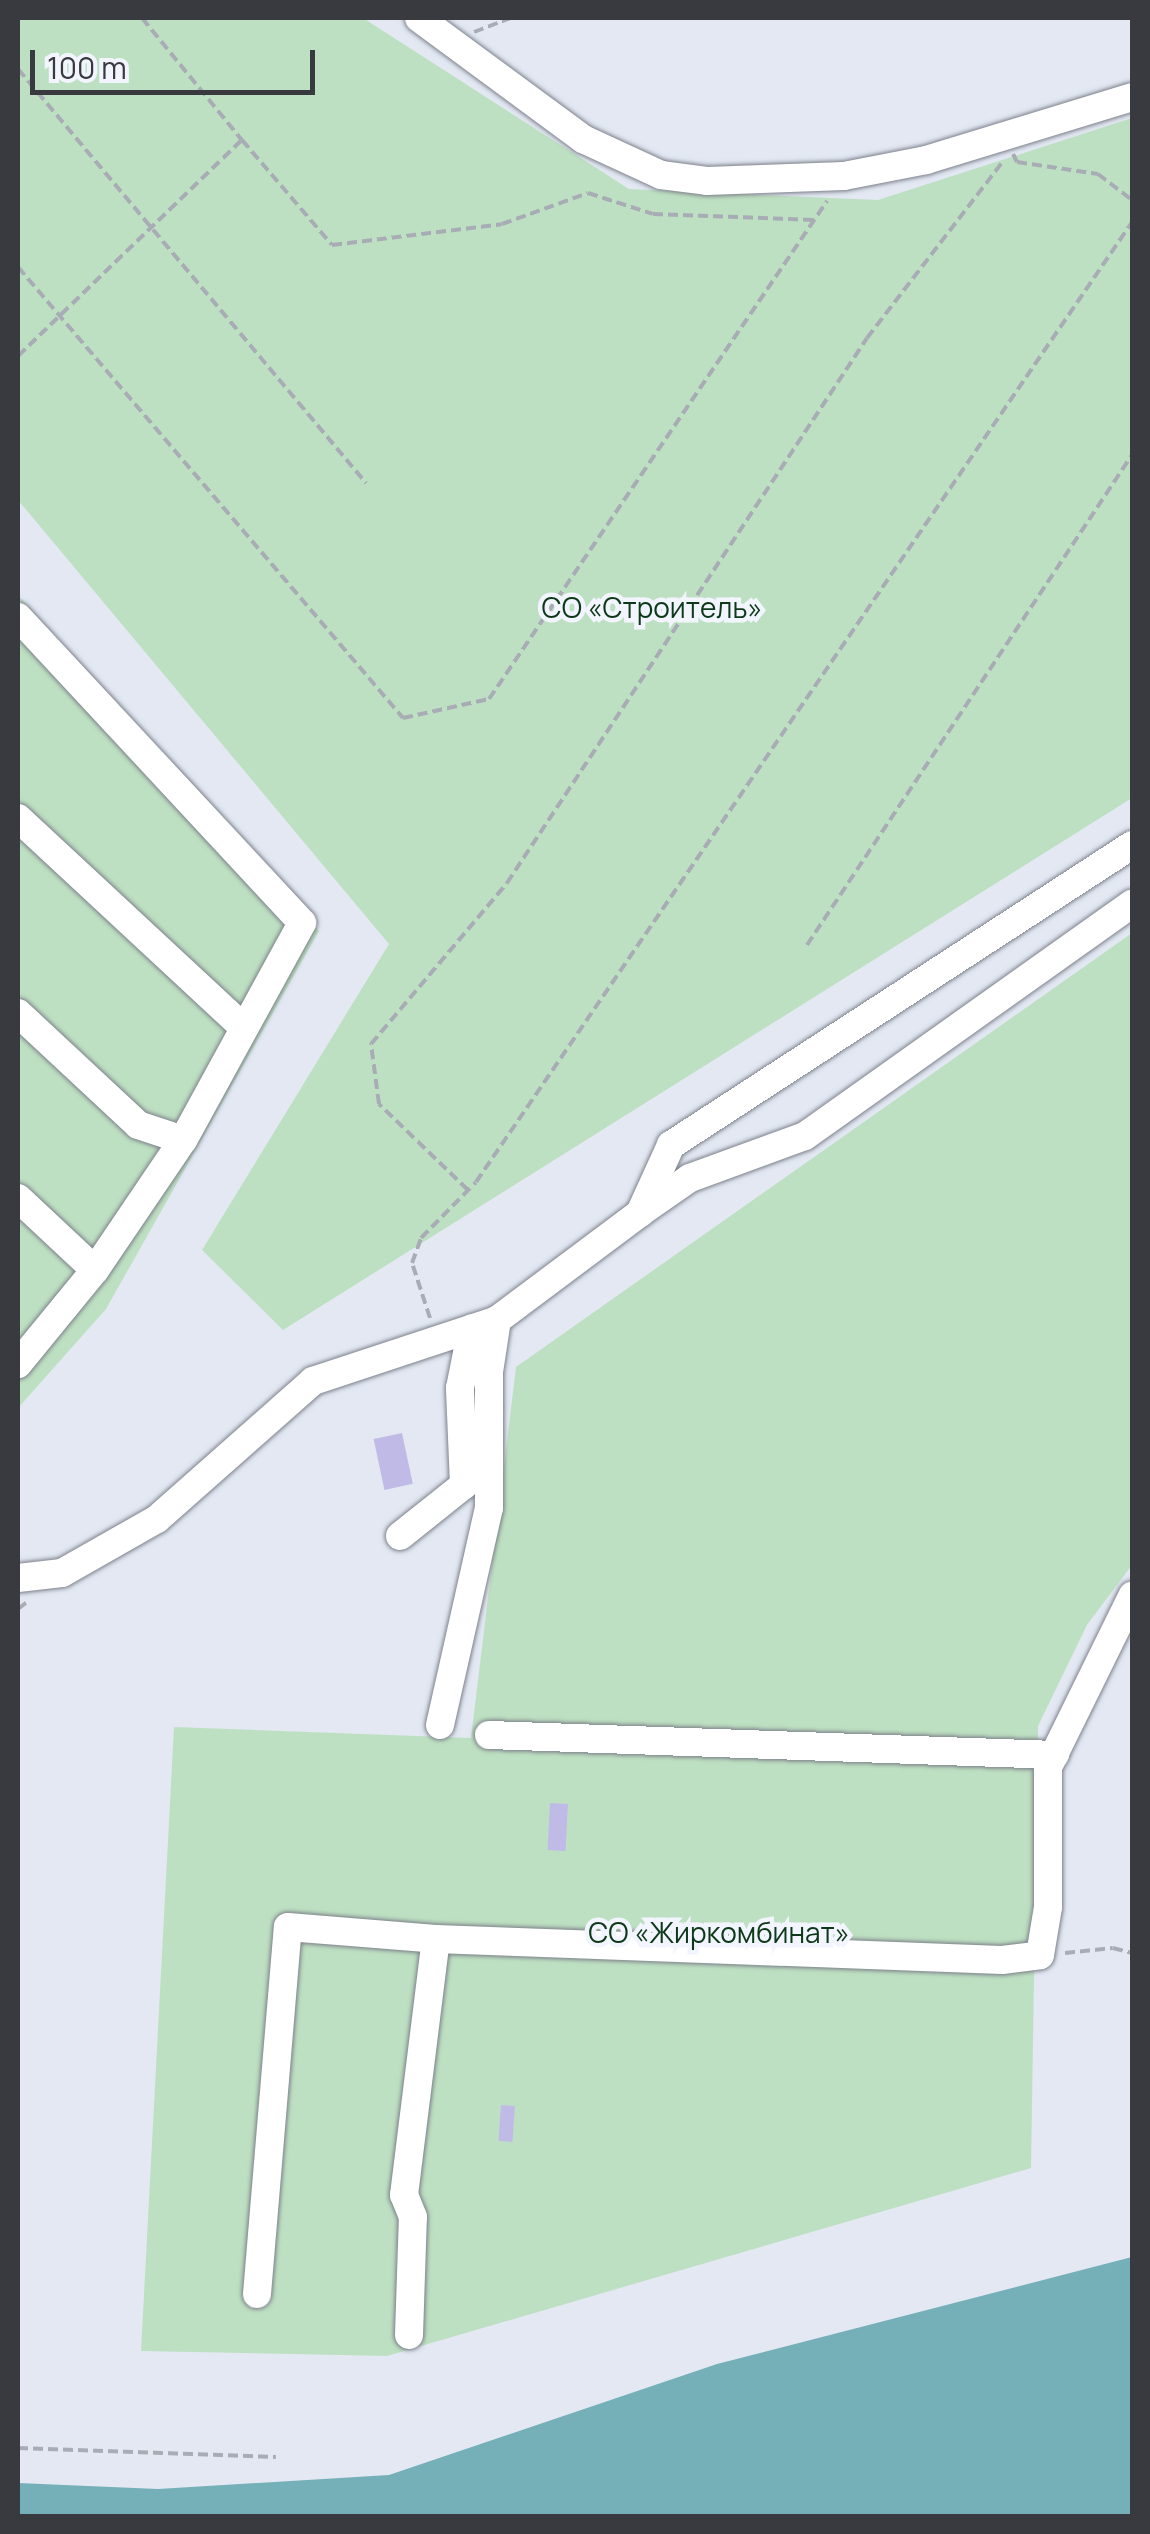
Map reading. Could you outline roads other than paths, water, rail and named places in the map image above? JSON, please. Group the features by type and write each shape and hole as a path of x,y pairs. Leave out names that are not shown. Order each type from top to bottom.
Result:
{"lane":[{"path":"419,18 582,140 661,174 708,181 844,176 926,160 1132,97"},
{"path":"18,618 302,923 182,1140 96,1270 18,1364"},
{"path":"18,818 242,1026"},
{"path":"640,1213 671,1146 1132,845"},
{"path":"18,1578 62,1574 156,1519 313,1380 485,1324 690,1178 806,1136 1132,904"},
{"path":"18,1013 138,1125 182,1140"},
{"path":"18,1198 96,1270"},
{"path":"400,1536 464,1485 460,1388 485,1324"},
{"path":"440,1725 489,1508 490,1372 485,1324"},
{"path":"257,2294 288,1927 436,1939 982,1959 1040,1955 1048,1906 1048,1768 1132,1596"},
{"path":"489,1734 1056,1755"},
{"path":"410,2335 412,2217 404,2195 436,1939"}],"water":[{"path":"1132,2257 1132,2516 18,2516 18,2483 158,2489 389,2475 717,2364"}],"park label":[{"name":"СО «Строитель»","path":"652,607"},
{"name":"СО «Жиркомбинат»","path":"719,1932"}]}
